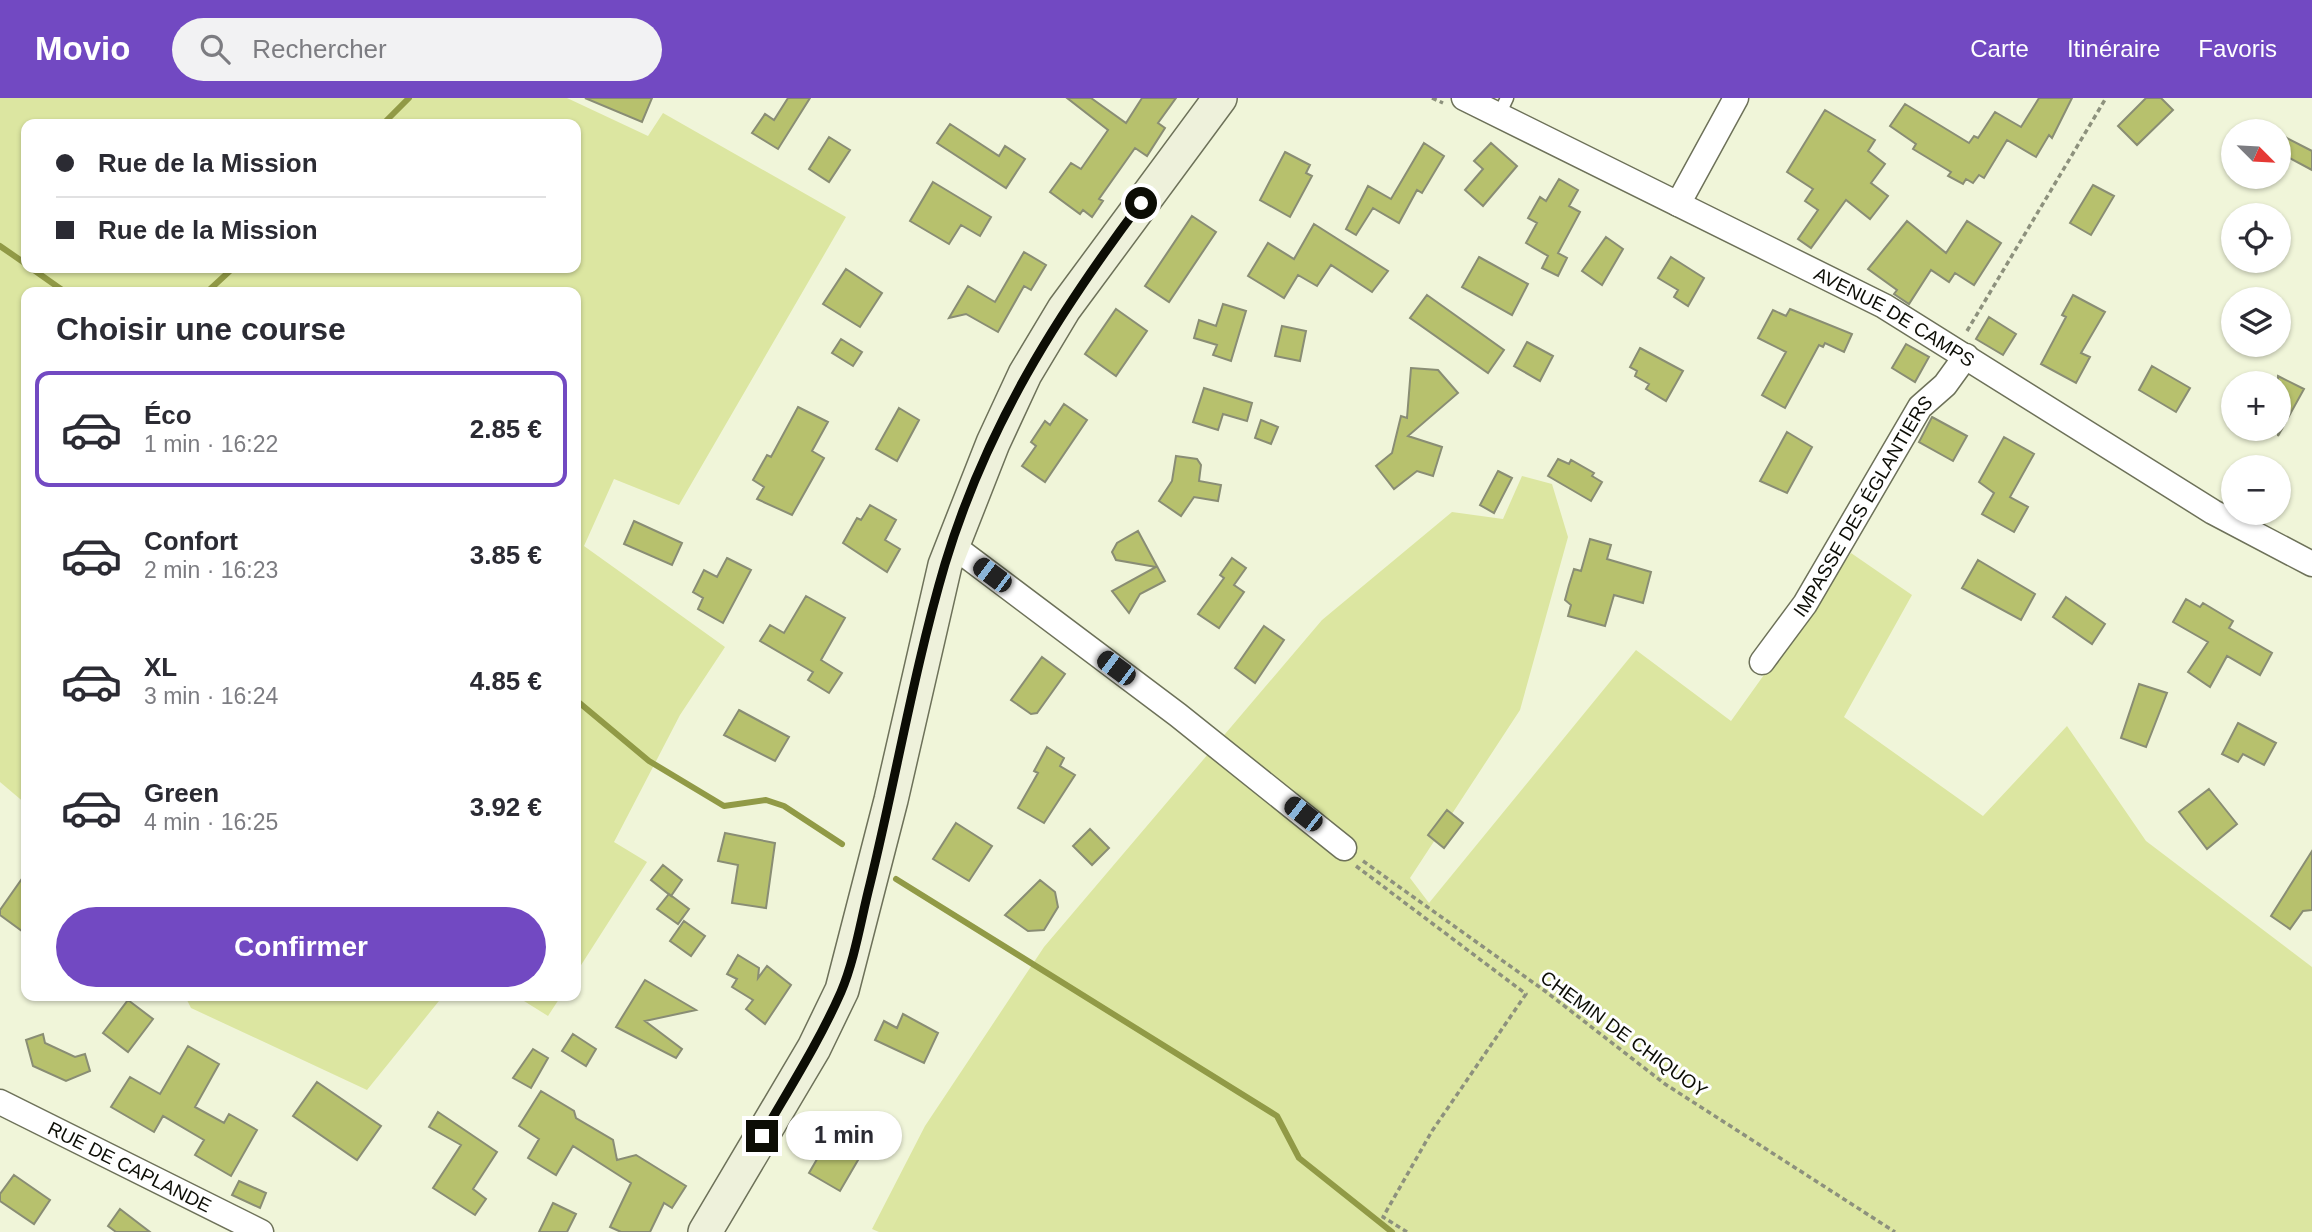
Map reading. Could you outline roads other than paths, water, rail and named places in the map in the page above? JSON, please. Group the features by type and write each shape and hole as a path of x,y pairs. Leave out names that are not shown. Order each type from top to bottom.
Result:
{"main road":[{"path":"705,1232 814,1048 842,990 952,545 967,502 1025,374 1064,309 1220,98"}],"street":[{"path":"1678,204 1736,98"},
{"name":"AVENUE DE CAMPS","path":"1455,101 1503,107 1678,204 1884,306 2213,512 2312,563"},
{"name":"IMPASSE DES ÉGLANTIERS","path":"1762,662 1805,604 1920,407 1945,385 1961,352"},
{"path":"952,545 1178,715 1347,854"},
{"name":"RUE DE CAPLANDE","path":"0,1102 261,1232"}],"waterway":[{"path":"388,119 409,98"},
{"path":"0,246 21,261"},
{"path":"38,273 58,287"},
{"path":"212,287 228,273"},
{"path":"581,704 649,761 724,806 766,800 784,806 842,844"},
{"path":"896,879 1277,1116 1299,1158 1392,1232"}]}
